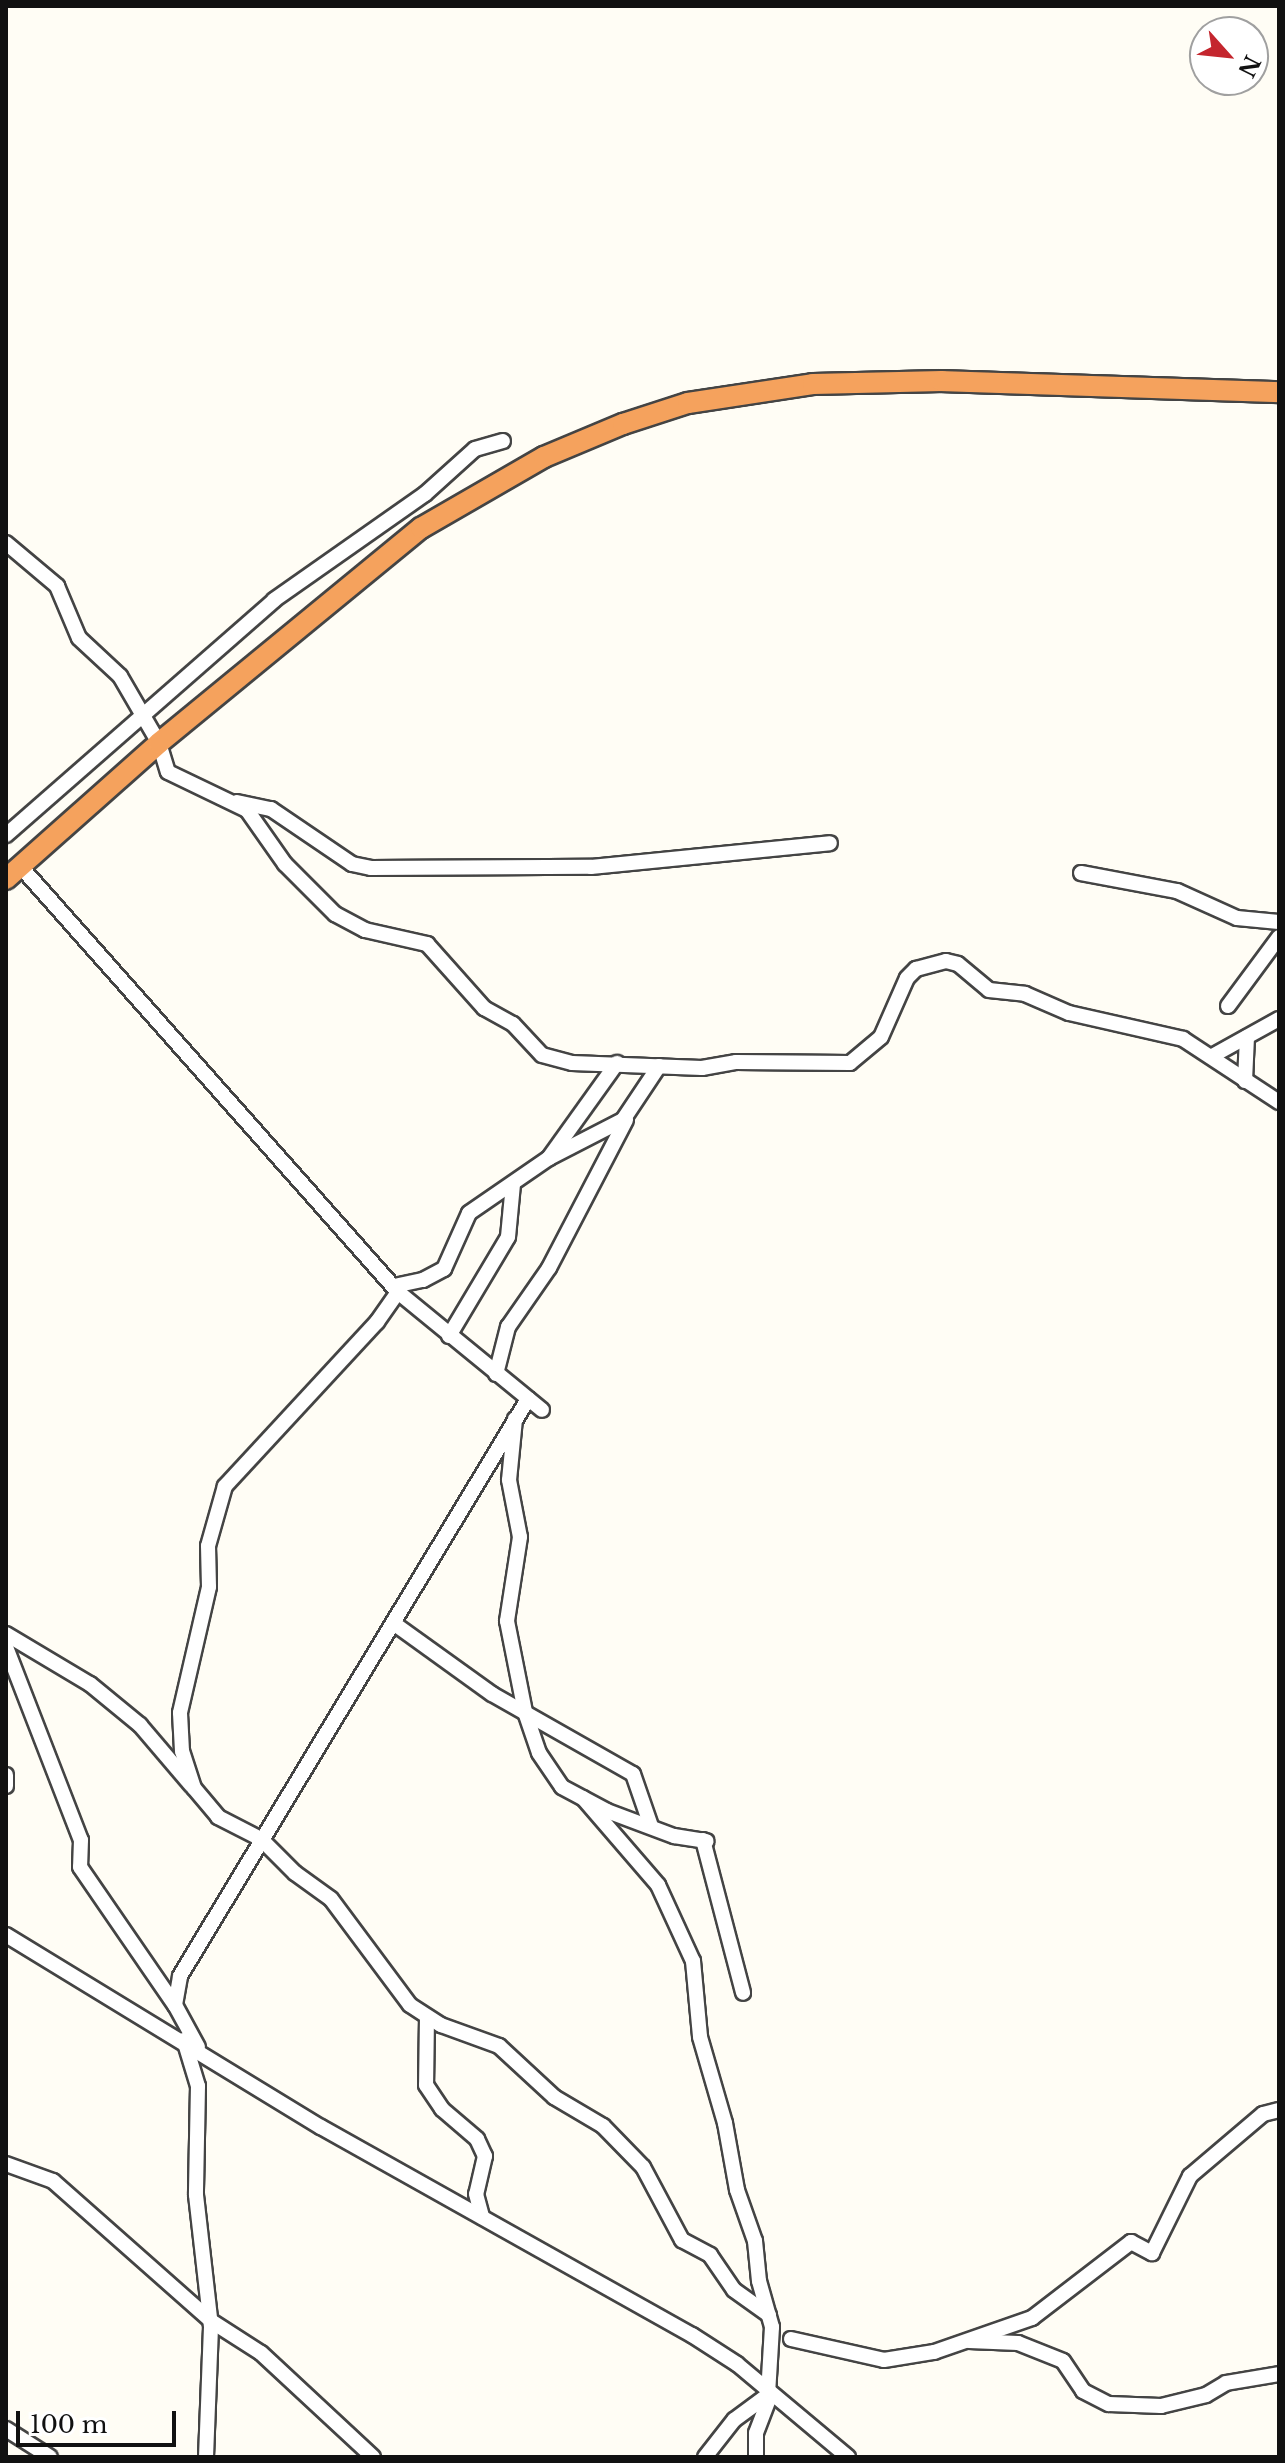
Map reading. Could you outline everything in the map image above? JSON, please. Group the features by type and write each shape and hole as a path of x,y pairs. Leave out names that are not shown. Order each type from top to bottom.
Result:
{"highway":[{"path":"14,873 159,743 421,528 544,457 660,411 813,384 942,381 1279,392"}],"street":[{"path":"6,835 139,714 274,600 425,494 475,449 503,441"},
{"path":"6,543 57,586 79,638 111,664 159,743 161,762 168,772 232,801 271,809 352,864 371,868 591,867 830,843"},
{"path":"232,801 256,820 285,864 335,914 365,930 423,941 476,1001 513,1024 537,1052 562,1062 659,1066 850,1063 881,1037 907,978 916,969 946,961 958,964 989,990 1025,994 1058,1010 1140,1033 1178,1037 1214,1055 1245,1081 1279,1102"},
{"path":"14,873 396,1289 542,1410"},
{"path":"1081,873 1177,891 1237,918 1279,922"},
{"path":"1228,1006 1279,937"},
{"path":"1214,1055 1279,1019"},
{"path":"1245,1081 1247,1037"},
{"path":"549,1158 617,1063"},
{"path":"496,1374 508,1327 549,1268 630,1113 659,1066"},
{"path":"194,1788 182,1751 180,1713 209,1587 208,1546 225,1486 396,1289 444,1269 466,1216 549,1158 630,1113"},
{"path":"449,1336 508,1237 513,1184"},
{"path":"175,2005 180,1976 261,1839 396,1625 528,1399"},
{"path":"516,1417 509,1480 520,1537 507,1621 525,1712 551,1777 583,1798 651,1826 705,1841 743,1993"},
{"path":"396,1625 525,1712 633,1774 651,1826"},
{"path":"6,1634 93,1687 145,1729 218,1817 261,1839 295,1873 331,1899 403,1998 427,2017 499,2046 554,2097 603,2126 643,2167 682,2240 710,2255 734,2290 769,2315"},
{"path":"6,1647 81,1840 80,1867 175,2005 191,2044 198,2086 196,2195 211,2321 213,2384 206,2457"},
{"path":"6,1775 6,1786"},
{"path":"583,1798 658,1885 693,1961 700,2037 725,2123 737,2190 755,2241 774,2340 769,2396 756,2433 756,2457"},
{"path":"10,1942 191,2044 321,2127 681,2328 737,2364 769,2396 848,2457"},
{"path":"427,2017 426,2085 442,2109 477,2139 485,2156 476,2194 482,2217"},
{"path":"791,2339 884,2360 969,2341 1032,2318 1131,2242 1152,2253 1190,2176 1263,2114 1279,2110"},
{"path":"6,2164 53,2181 211,2321 261,2353 373,2457"},
{"path":"969,2341 1018,2343 1063,2361 1083,2391 1109,2404 1161,2406 1234,2381 1279,2374"},
{"path":"705,2457 734,2420 769,2396"},
{"path":"6,2429 50,2457"}]}
